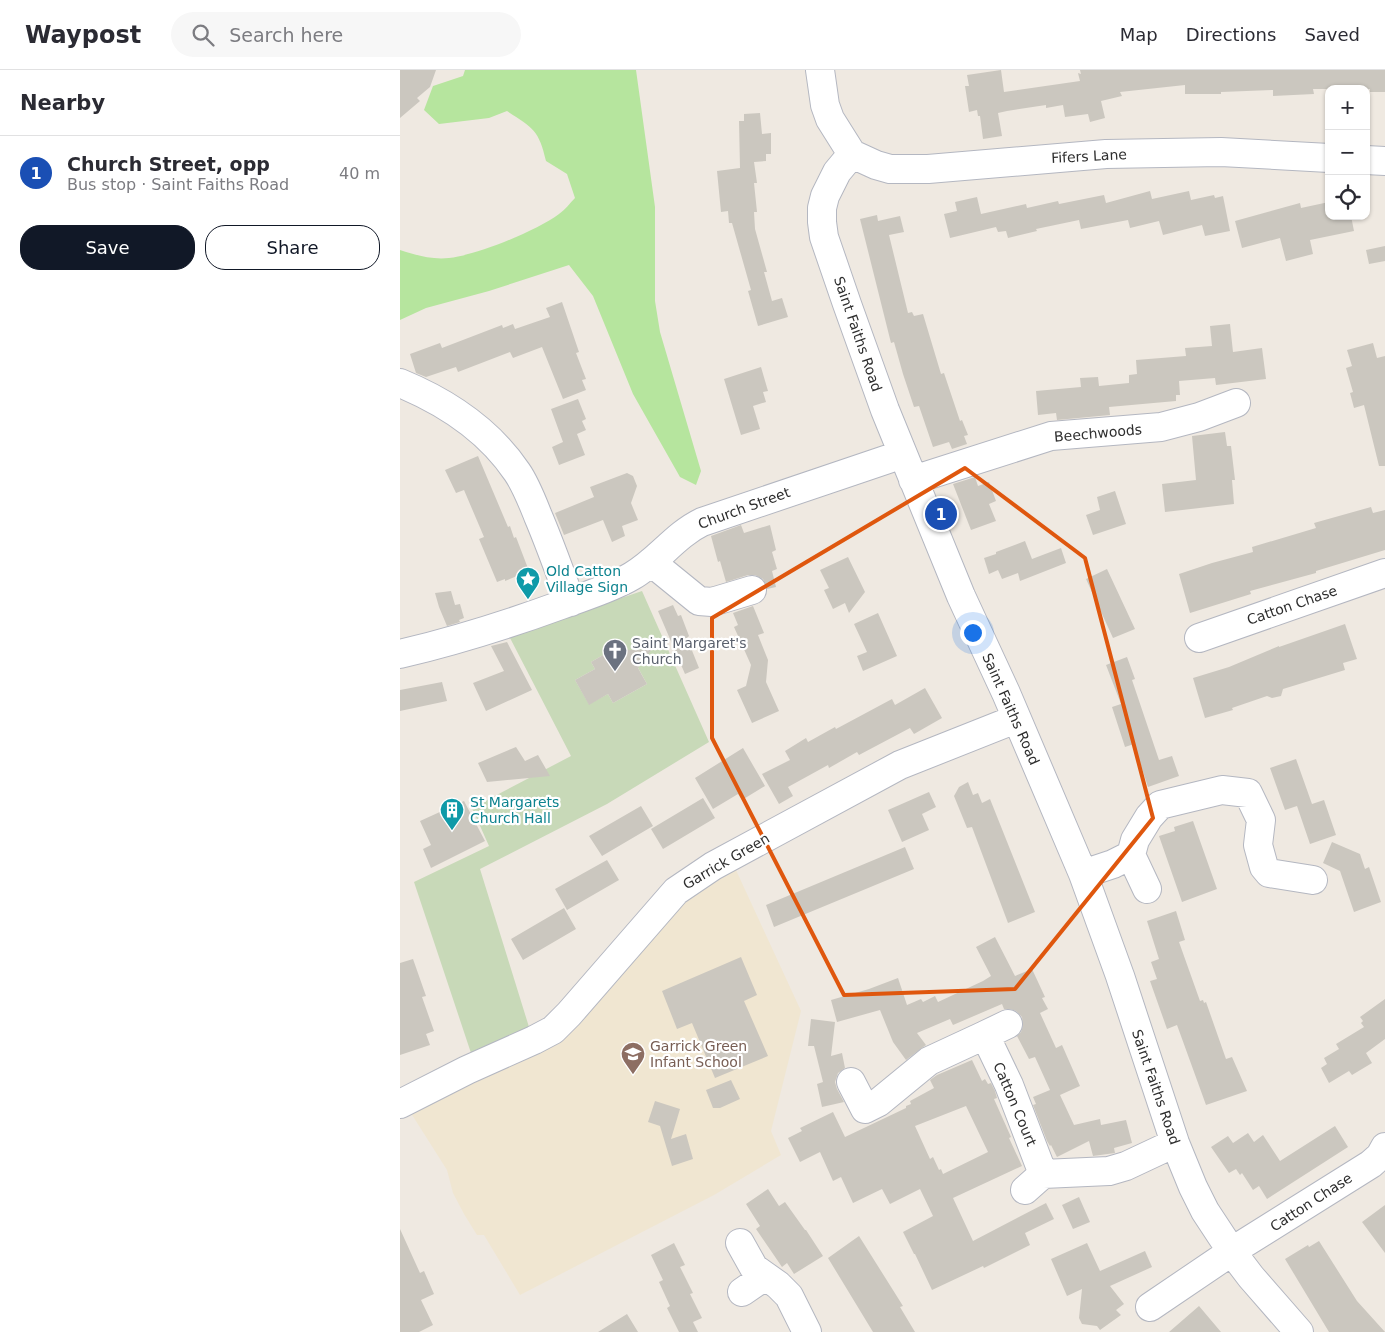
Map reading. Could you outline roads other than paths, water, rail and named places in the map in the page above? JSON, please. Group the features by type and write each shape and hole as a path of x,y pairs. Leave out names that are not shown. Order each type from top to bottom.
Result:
{"street":[{"path":"820,70 825,104 830,118 852,154"},
{"name":"Fifers Lane","path":"852,154 890,169 928,169 1106,154 1221,152 1325,158"},
{"name":"Saint Faiths Road","path":"852,154 837,172 825,196 822,208 824,237 854,325 902,454 960,596 1006,693 1083,874 1120,976 1175,1144 1197,1195 1232,1252 1299,1332"},
{"path":"1370,160 1385,161"},
{"path":"400,383 428,395 454,410 476,426 498,448 517,472 546,534 571,602"},
{"name":"Beechwoods","path":"913,480 1051,436 1161,427 1198,417 1236,403"},
{"name":"Church Street","path":"400,654 513,622 614,585 634,575 652,562 691,527 902,454"},
{"path":"652,562 699,601 712,602 752,590"},
{"name":"Catton Chase","path":"1199,638 1385,573"},
{"name":"Garrick Green","path":"400,1102 553,1030 676,891 689,881 900,765 1016,719"},
{"path":"1147,889 1131,856 1135,840 1148,817 1160,805 1222,790 1248,793 1261,820 1258,845 1264,867 1269,873 1313,880"},
{"path":"1083,874 1131,856"},
{"name":"Catton Court","path":"851,1082 865,1109 879,1102 930,1062 996,1030 1034,1182 1109,1171 1126,1166 1175,1144"},
{"name":"Catton Chase","path":"1150,1308 1232,1252 1371,1164 1380,1156 1381,1139"},
{"path":"740,1243 754,1268 778,1285 789,1296 807,1332"},
{"path":"742,1292 758,1281 763,1275"}],"place":[{"name":"Church Street, opp","path":"941,514"},
{"name":"Old Catton Village Sign","path":"528,600"},
{"name":"Saint Margaret's Church","path":"615,672"},
{"name":"St Margarets Church Hall","path":"452,831"},
{"name":"Garrick Green Infant School","path":"633,1075"}]}
